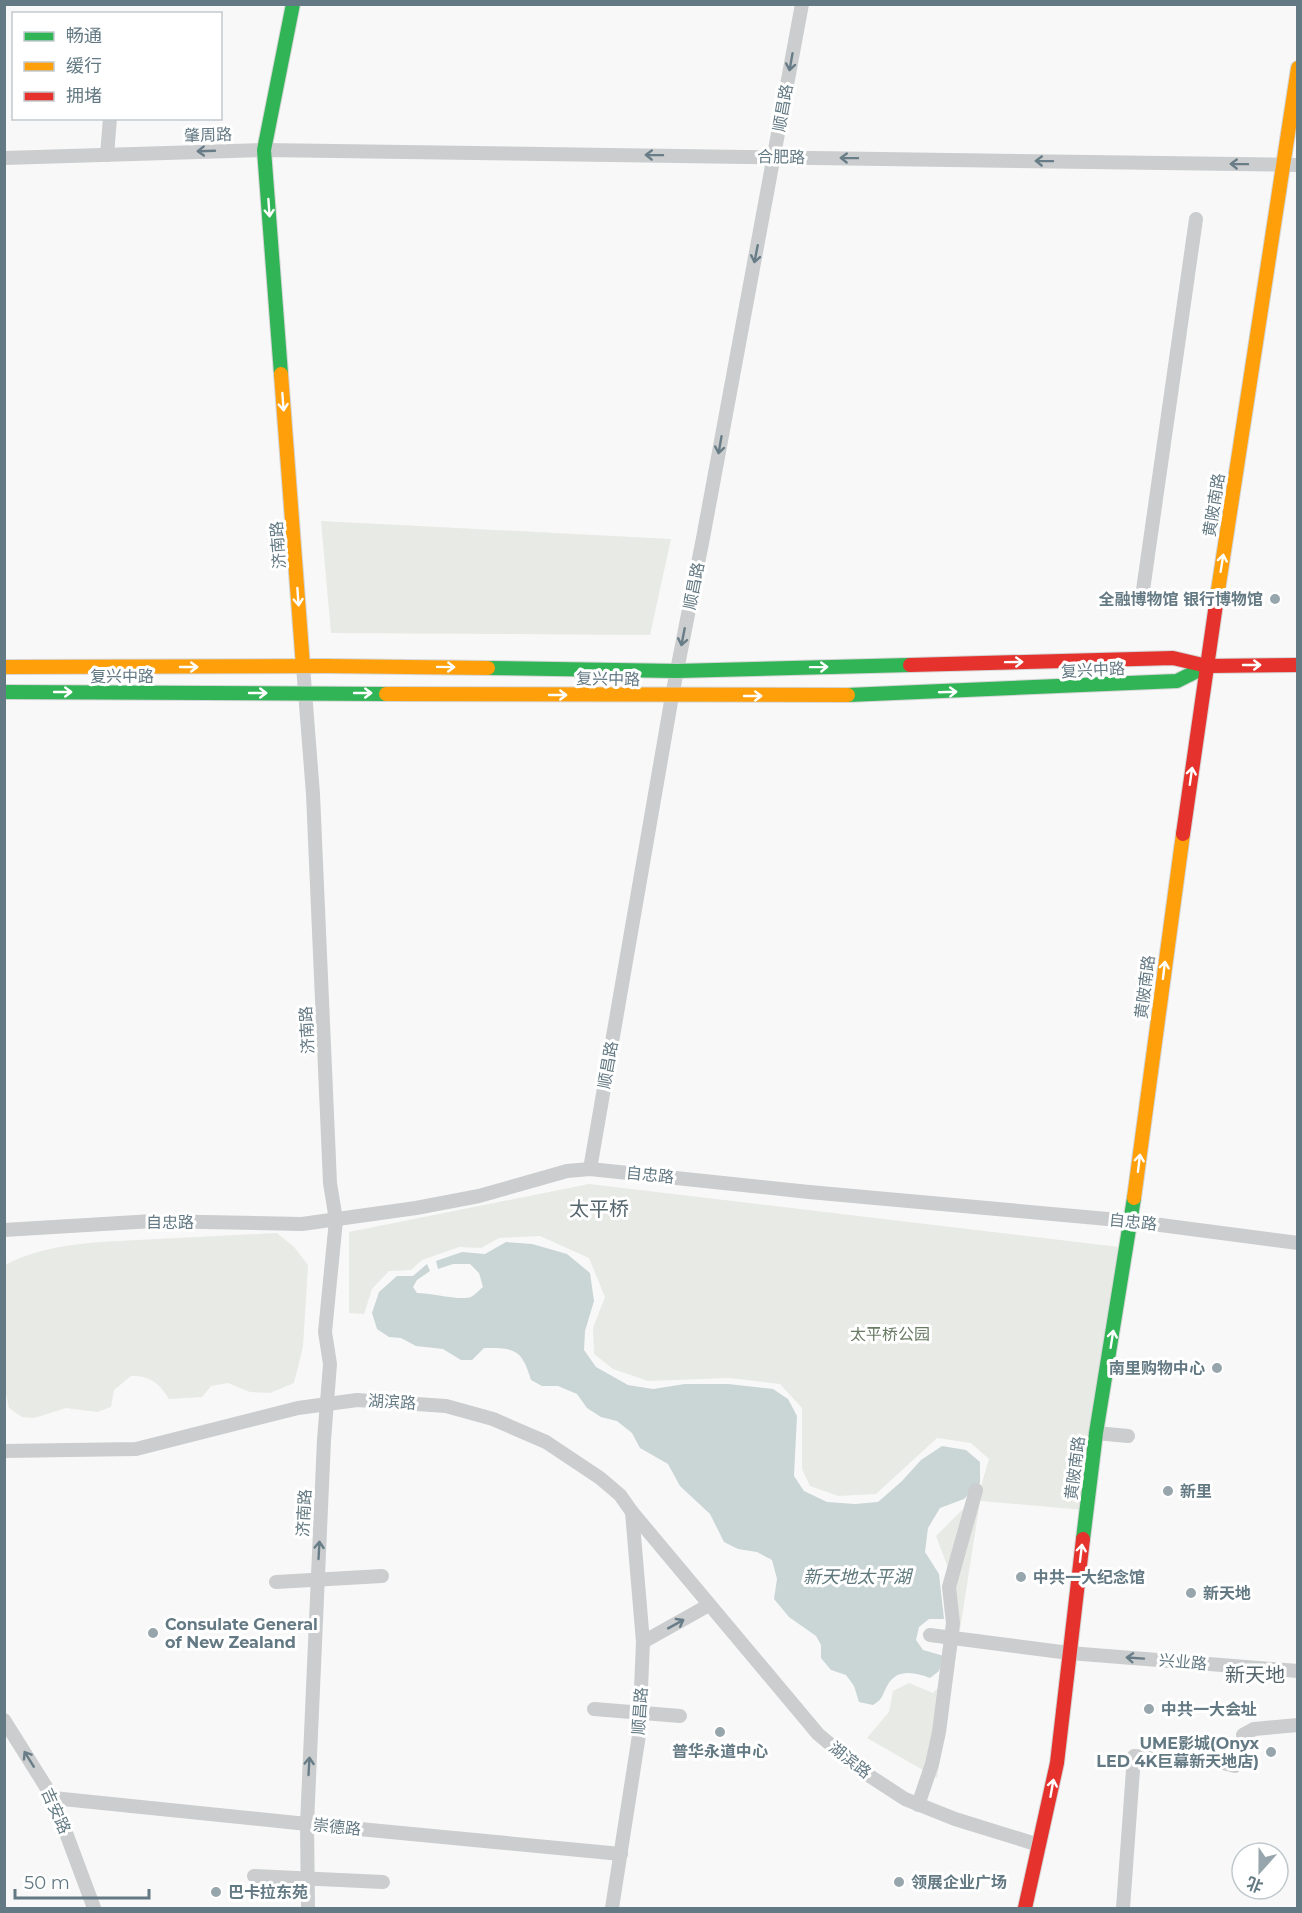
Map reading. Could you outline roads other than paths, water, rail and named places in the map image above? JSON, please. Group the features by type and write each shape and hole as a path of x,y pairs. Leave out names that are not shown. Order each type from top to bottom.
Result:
{"street":[{"path":"264,150 293,4"},
{"name":"顺昌路","path":"590,1169 672,696 802,4"},
{"name":"黄陂南路","path":"1024,1908 1057,1763 1096,1433 1130,1221 1207,666 1298,68"},
{"path":"107,155 110,120"},
{"name":"肇周路","path":"4,158 264,150"},
{"name":"合肥路","path":"264,150 1298,165"},
{"name":"济南路","path":"264,150 313,794 330,1183 336,1220 325,1332 330,1365 324,1440 307,1824 308,1908"},
{"path":"1143,590 1196,219"},
{"name":"复兴中路","path":"4,667 303,666 677,671 1173,658 1207,666 1298,665"},
{"name":"复兴中路","path":"4,692 861,695 1177,681 1207,666"},
{"name":"自忠路","path":"4,1230 153,1221 302,1224 416,1208 479,1196 567,1171 590,1169 809,1192 1130,1221 1298,1243"},
{"name":"湖滨路","path":"4,1451 136,1449 328,1403 357,1400 446,1406 493,1419 546,1442 600,1478 620,1495 818,1734 862,1771 918,1805 955,1820 1039,1845"},
{"path":"1096,1433 1128,1436"},
{"path":"918,1805 932,1764 939,1732 953,1623 949,1587 976,1490"},
{"name":"顺昌路","path":"612,1908 639,1735 644,1642 632,1512"},
{"path":"276,1582 382,1576"},
{"path":"644,1642 709,1605"},
{"name":"兴业路","path":"930,1635 1069,1653 1298,1671"},
{"path":"594,1709 680,1716"},
{"name":"吉安路","path":"4,1720 53,1798 94,1908"},
{"path":"1243,1735 1254,1729 1298,1725"},
{"path":"1123,1908 1134,1756 1215,1761 1234,1766"},
{"name":"崇德路","path":"53,1798 621,1854"},
{"path":"254,1876 383,1882"}],"water":[{"name":"新天地太平湖","path":"506,1242 532,1244 567,1254 590,1273 594,1301 585,1331 584,1350 596,1367 628,1385 653,1389 685,1384 728,1384 773,1389 788,1399 797,1416 794,1476 804,1491 827,1502 855,1504 878,1502 921,1460 942,1446 966,1450 980,1462 980,1483 964,1499 940,1508 928,1528 925,1552 939,1574 944,1619 929,1619 919,1627 916,1640 923,1650 944,1656 939,1671 930,1678 912,1673 895,1676 881,1699 873,1705 859,1702 854,1686 846,1675 831,1670 821,1658 821,1645 816,1636 789,1617 774,1599 777,1579 772,1560 757,1552 738,1549 724,1542 710,1514 680,1486 668,1464 640,1448 632,1433 617,1421 601,1417 587,1408 577,1394 558,1386 542,1386 531,1380 524,1362 516,1352 484,1348 472,1360 461,1360 443,1349 416,1346 401,1338 389,1337 377,1329 372,1313 379,1292 397,1276 413,1276 427,1264 430,1271 417,1280 413,1287 417,1293 471,1297 483,1287 479,1273 470,1264 453,1264 438,1269 436,1261 462,1252 485,1254"}],"place":[{"name":"全融博物馆 银行博物馆","path":"1275,599"},
{"name":"南里购物中心","path":"1217,1368"},
{"name":"新里","path":"1168,1491"},
{"name":"中共一大纪念馆","path":"1021,1577"},
{"name":"新天地","path":"1191,1593"},
{"name":"Consulate General of New Zealand","path":"153,1633"},
{"name":"中共一大会址","path":"1149,1709"},
{"name":"普华永道中心","path":"720,1732"},
{"name":"UME影城(Onyx LED 4K巨幕新天地店)","path":"1271,1752"},
{"name":"领展企业广场","path":"899,1882"},
{"name":"巴卡拉东苑","path":"216,1892"}],"district":[{"name":"太平桥","path":"599,1209"},
{"name":"新天地","path":"1255,1675"}],"park label":[{"name":"太平桥公园","path":"890,1334"}]}
